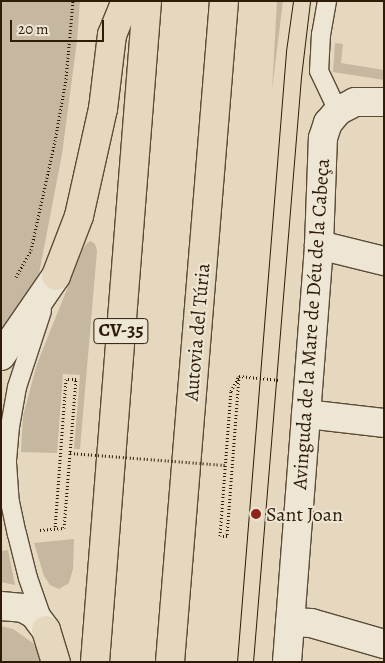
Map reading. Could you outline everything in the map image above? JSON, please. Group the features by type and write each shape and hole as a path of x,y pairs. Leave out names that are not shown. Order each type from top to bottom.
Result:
{"highway":[{"path":"56,276 79,216 103,110 112,35 126,1"},
{"name":"CV-35","path":"95,662 147,1"},
{"name":"Autovia del Túria","path":"170,662 224,1"},
{"path":"46,630 56,662"}],"street":[{"path":"338,110 355,102 384,102"},
{"name":"Avinguda de la Mare de Déu de la Cabeça","path":"287,662 319,245 322,138 328,122 338,110"},
{"path":"319,245 384,261"},
{"path":"1,356 56,276"},
{"path":"306,414 384,423"},
{"path":"1,606 23,608 34,614 46,630"},
{"path":"290,622 311,623 384,644"}],"lane":[{"path":"327,1 321,34 319,71 338,110"},
{"path":"46,630 28,578 17,534 10,502 7,463 16,388 30,343 56,276"}],"path":[{"path":"12,284 31,250 55,141 68,69 73,1"},
{"path":"239,376 308,383"},
{"path":"239,376 228,536 220,536 230,391 239,376"},
{"path":"66,379 76,379 70,453 64,528 55,528 66,379"},
{"path":"70,453 225,465"}],"shaded area":[{"path":"1,1 80,1 77,41 62,154 38,279 1,334"},
{"path":"277,1 283,1 272,90"},
{"path":"335,43 343,44 341,63 384,70 384,80 333,72"},
{"path":"91,241 95,244 97,251 80,449 74,449 80,375 63,374 57,453 21,452 23,416 37,364 83,249"},
{"path":"74,539 73,569 69,583 59,589 50,585 44,576 34,543"},
{"path":"8,550 15,585 1,582 1,551"},
{"path":"1,626 13,629 33,643 43,662 1,662"}],"tram line":[{"path":"237,662 286,51 293,1"},
{"path":"253,662 301,77 310,1"}],"place":[{"name":"Sant Joan","path":"256,514"}]}
